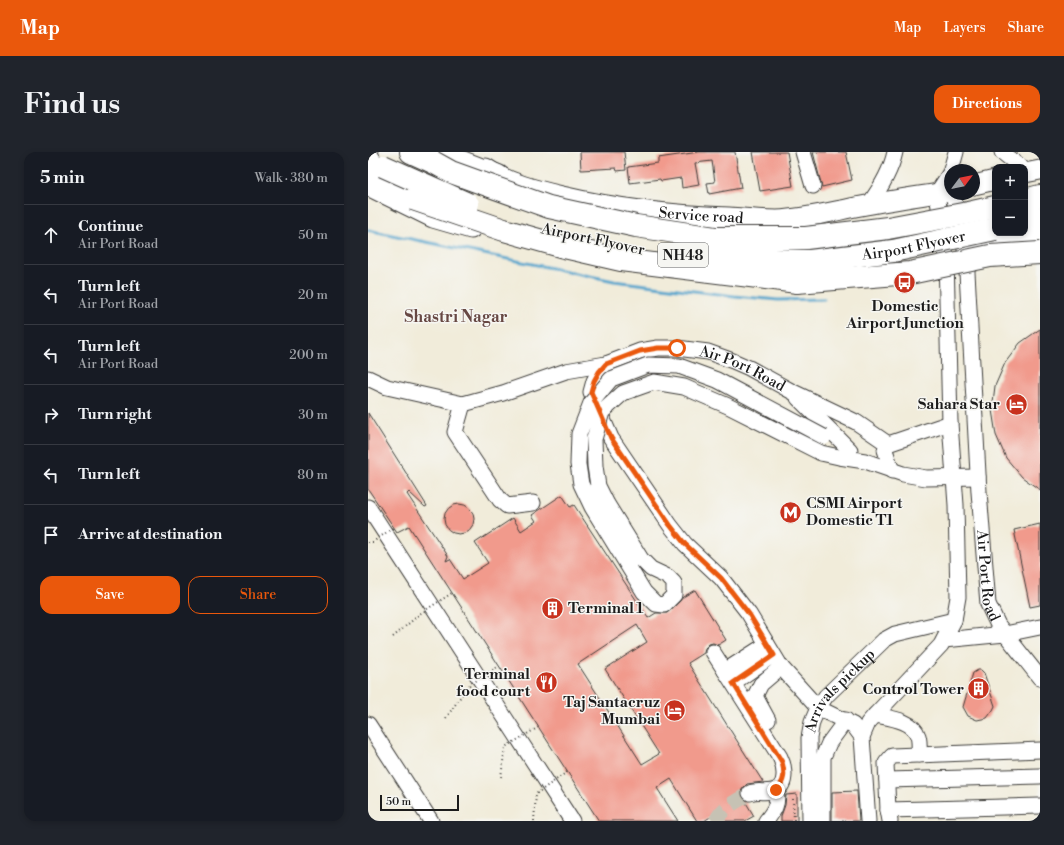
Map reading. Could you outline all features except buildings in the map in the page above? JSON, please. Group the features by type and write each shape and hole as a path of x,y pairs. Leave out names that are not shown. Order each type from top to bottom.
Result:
{"highway":[{"name":"Airport Flyover","path":"411,152 434,157 451,172 549,207 636,226 715,238 806,238 888,228 992,208"},
{"path":"434,157 498,176"},
{"name":"Airport Flyover","path":"373,161 460,201 540,229 634,249 718,259 810,261 893,251 992,230"},
{"path":"373,161 381,182 413,199 504,230 553,244 621,260 797,282 910,273 990,256 1040,253"},
{"path":"1028,199 1040,196"},
{"path":"1028,221 1040,218"}],"main road":[{"name":"Service road","path":"461,152 498,176 545,192 630,209 697,216 778,220 814,215 869,204 944,193"},
{"path":"980,184 992,181"},
{"path":"368,186 433,218 580,260 694,277 814,276 891,270 946,257 966,254 1040,235"}],"street":[{"path":"803,152 813,186"},
{"path":"869,204 887,175 895,152"},
{"path":"953,164 956,152"},
{"path":"1002,152 1019,164"},
{"name":"Air Port Road","path":"862,737 868,724 875,715 941,645 954,620 958,597 956,505 950,423 946,257 947,200"},
{"name":"Air Port Road","path":"949,200 966,254 978,477 988,604 998,625 1040,678"},
{"name":"Air Port Road","path":"463,404 503,393 566,371 606,364 640,351 658,348 677,348 708,352 733,361 856,422 888,444"},
{"path":"606,364 594,381 591,392 611,438 670,525 685,544 721,578 749,614 774,655 818,708 846,720"},
{"path":"850,450 718,380 679,366 648,365 611,379 591,403 579,434 578,464 581,484 592,507 644,592 656,604 664,605 674,595 674,583 668,577 651,569 641,559 607,504 598,486 595,466 594,439 602,412 623,393 654,382 684,387 728,406 821,453 865,461 903,474 926,478 978,477"},
{"path":"368,378 387,387 463,404 455,432 500,500 507,506 533,503"},
{"path":"791,390 850,450 865,461"},
{"path":"892,470 885,450 888,444 950,423"},
{"path":"368,507 572,821"},
{"name":"Arrivals pickup","path":"810,821 810,738 812,722 818,708 826,696 884,640 895,634 954,620"},
{"path":"944,640 1005,634 1040,627"},
{"path":"713,652 782,762 785,774 780,786 787,792"},
{"path":"729,677 774,655"},
{"path":"766,821 777,805 778,798 787,792 791,773 787,756 755,696 774,655"},
{"path":"875,715 904,722 911,726 918,737 919,755"},
{"name":"Arrivals pickup","path":"823,821 823,757 829,743 846,720 853,725 862,737"},
{"path":"368,724 431,821"},
{"path":"862,737 868,821"},
{"path":"1040,750 896,756 888,760 886,763 889,816 1040,806"},
{"path":"887,780 1040,776"},
{"path":"750,793 754,791 787,792"}],"path":[{"path":"368,542 373,542 394,527"},
{"path":"393,637 421,614 452,593"},
{"path":"446,718 468,686 499,666"},
{"path":"501,777 505,746 539,727"},
{"path":"534,821 536,794 568,772"},
{"path":"787,792 794,821"}],"waterway":[{"path":"368,230 614,281 778,300 824,299"}],"tunnel":[{"path":"716,821 726,808 750,793"}],"place":[{"name":"Domestic Airport Junction","path":"905,283"},
{"name":"Sahara Star","path":"1016,404"},
{"name":"CSMI Airport Domestic T1","path":"791,512"},
{"name":"Terminal 1","path":"552,608"},
{"name":"Terminal food court","path":"546,683"},
{"name":"Control Tower","path":"979,689"},
{"name":"Taj Santacruz Mumbai","path":"675,711"}],"district":[{"name":"Shastri Nagar","path":"456,316"}],"route":[{"path":"677,348 658,348 640,351 606,364 594,381 591,392 611,438 670,525 685,544 721,578 749,614 774,655 733,683 780,757 785,774 780,786 776,790"}]}
